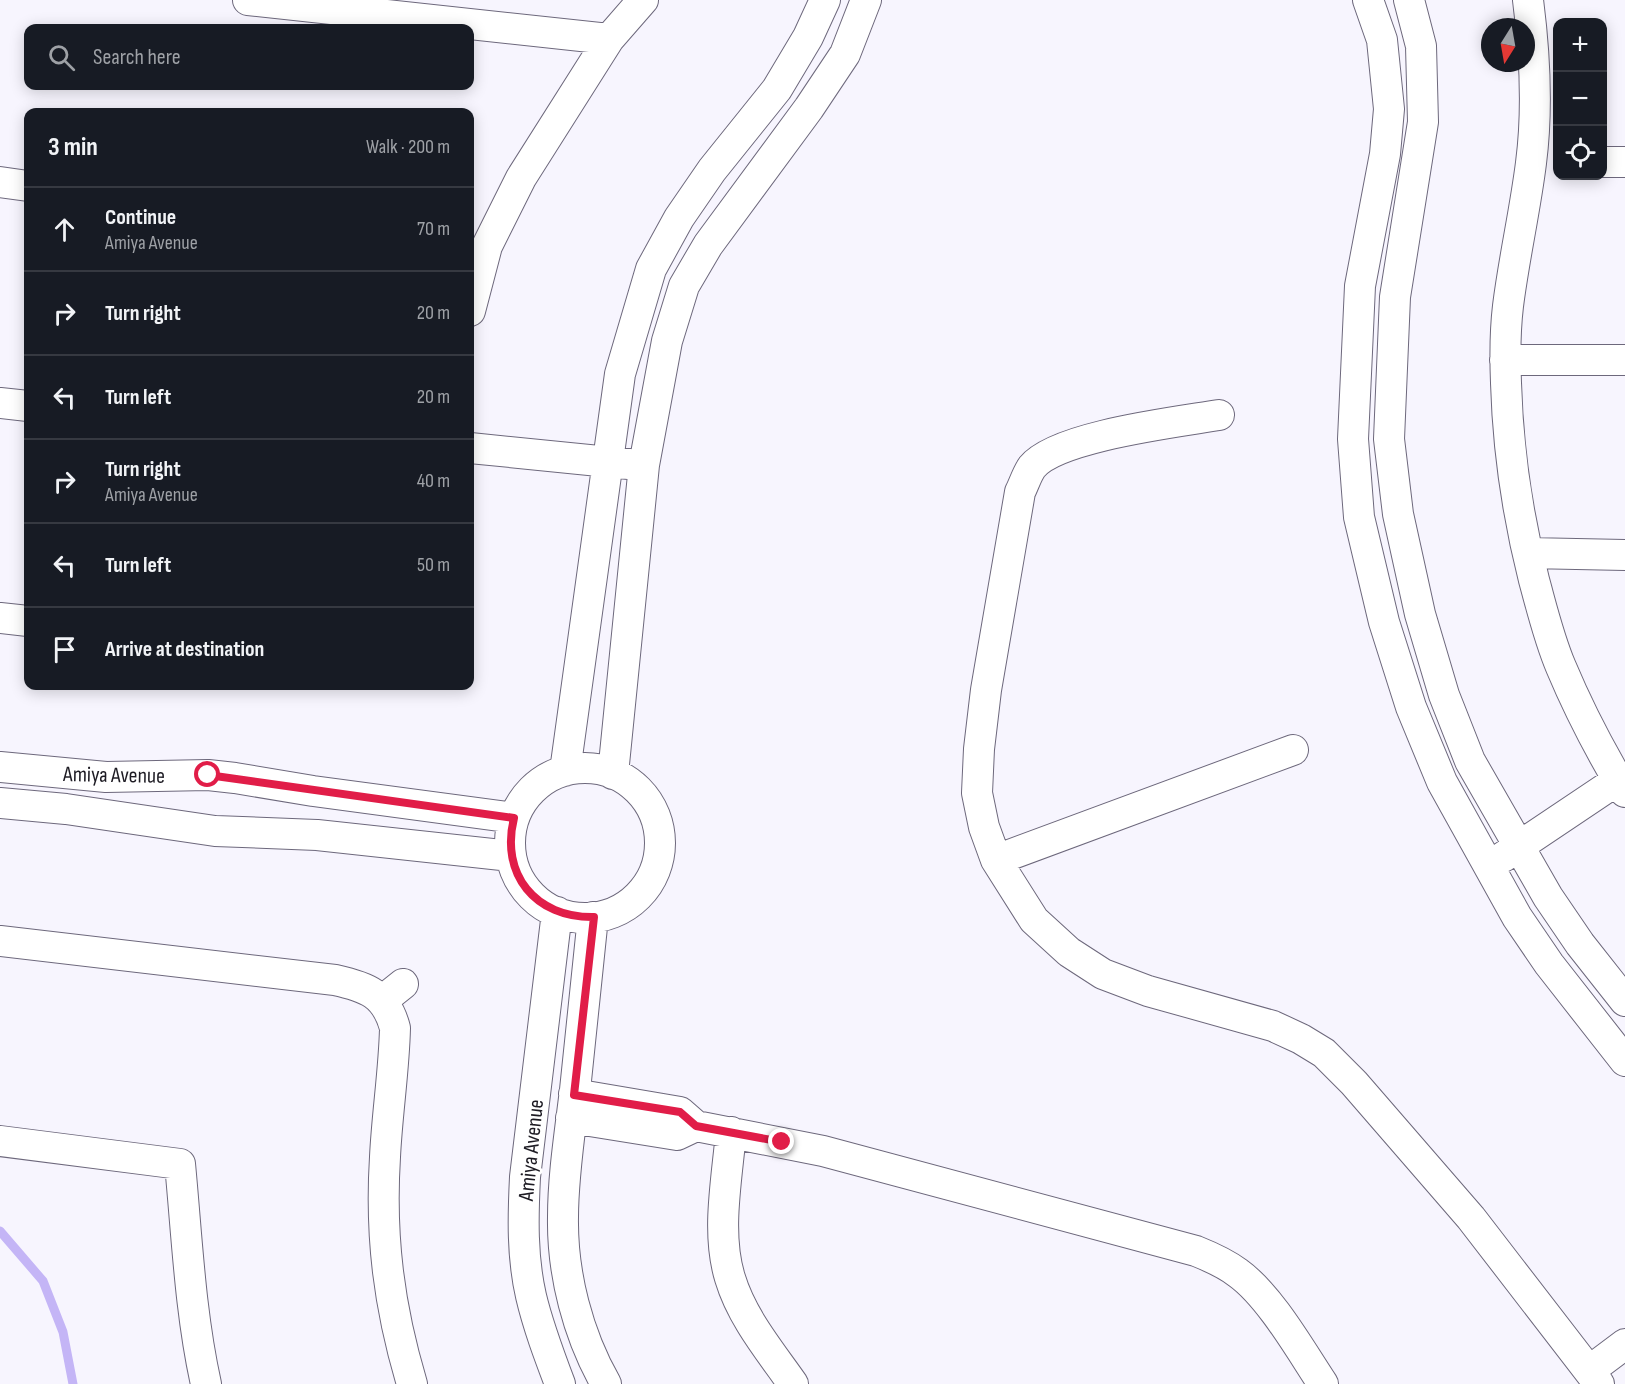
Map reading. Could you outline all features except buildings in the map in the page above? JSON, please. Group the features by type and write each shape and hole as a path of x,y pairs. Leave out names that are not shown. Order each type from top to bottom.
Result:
{"street":[{"path":"248,0 470,24"},
{"path":"474,278 478,244 609,39 643,0"},
{"path":"565,771 620,374 651,269 679,218 712,170 777,89 808,37 825,0"},
{"path":"613,774 644,465 667,341 684,286 708,245 809,108 845,54 866,0"},
{"path":"1368,0 1382,40 1389,109 1385,154 1360,286 1353,440 1359,517 1384,622 1411,707 1442,782 1517,917 1549,964 1625,1061"},
{"path":"1408,0 1421,46 1423,122 1395,297 1389,439 1398,514 1420,614 1444,695 1470,761 1548,897 1580,944 1625,1001"},
{"path":"1489,866 1518,846 1622,786 1589,727 1560,666 1527,554 1512,474 1505,360 1507,308 1544,162 1528,0"},
{"path":"474,24 609,39"},
{"path":"1607,162 1625,162"},
{"path":"0,182 24,185"},
{"path":"1505,360 1625,360"},
{"path":"1219,415 1104,435 1048,454 1032,467 1020,492 986,690 979,749 977,793 984,827 996,860 1034,920 1069,952 1103,974 1148,991 1273,1026 1324,1053 1354,1083 1472,1218 1594,1377 1625,1344"},
{"path":"474,448 644,465"},
{"path":"1527,554 1625,555"},
{"path":"0,618 24,621"},
{"path":"996,860 1293,750"},
{"name":"Amiya Avenue","path":"0,767 106,777 208,775 514,818"},
{"path":"581,768 598,769 613,774 628,781 640,792 657,820 660,853 656,869 638,896 617,910 594,917 568,916 540,903 527,890 517,874 511,856 510,837 514,818 522,802 534,788 548,778 581,768"},
{"name":"Amiya Avenue","path":"0,803 66,809 215,831 317,835 511,856"},
{"name":"Amiya Avenue","path":"557,912 525,1177 523,1218 525,1259 531,1296 560,1384"},
{"name":"Amiya Avenue","path":"594,917 563,1218 570,1287 581,1329 596,1368 606,1384"},
{"path":"0,941 335,980 393,992 391,1011 395,1028 385,1158 384,1237 392,1306 412,1384"},
{"path":"573,1106 677,1135 696,1126 834,1154 1196,1251 1218,1260 1239,1273 1255,1289 1284,1324 1323,1384"},
{"path":"731,1132 724,1209 724,1241 729,1277 742,1309 793,1384"},
{"path":"0,1141 180,1164 200,1357 206,1384"}],"waterway":[{"path":"0,1231 43,1281 63,1332 73,1384"}],"route":[{"path":"208,775 514,818 510,843 511,856 517,874 527,890 540,903 557,912 568,916 594,917 574,1095 680,1112 696,1126 782,1142"}]}
